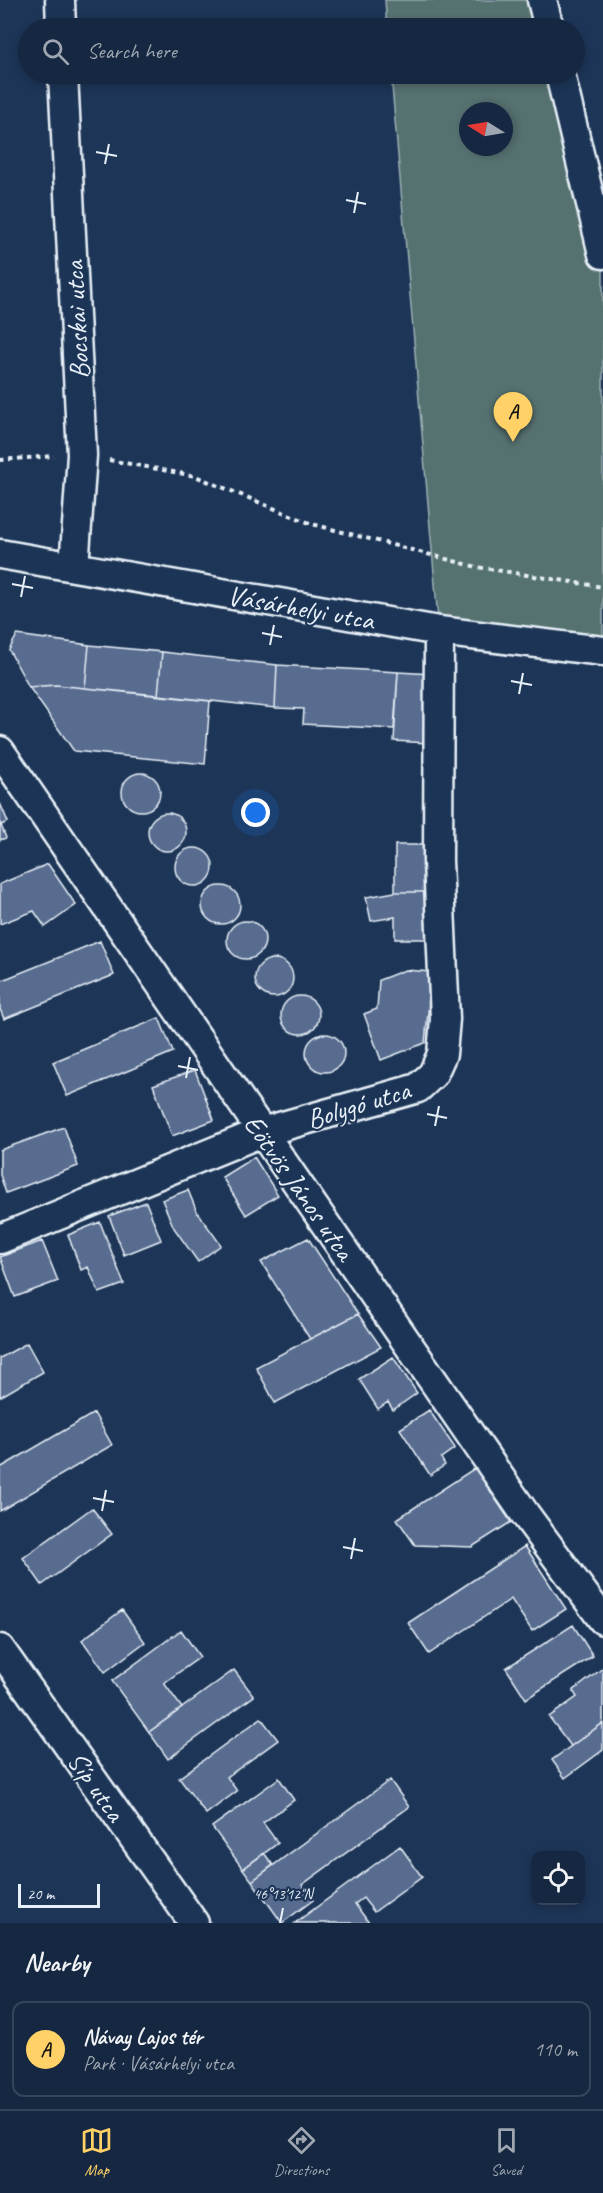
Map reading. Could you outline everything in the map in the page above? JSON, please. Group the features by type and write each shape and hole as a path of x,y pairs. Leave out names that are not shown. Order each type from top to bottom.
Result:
{"street":[{"path":"60,0 61,18"},
{"path":"542,0 546,18"},
{"name":"Bocskai utca","path":"63,84 82,455 74,567"},
{"path":"562,84 603,254"},
{"name":"Vásárhelyi utca","path":"0,554 439,631 603,651"},
{"name":"Bolygó utca","path":"0,1239 262,1132 418,1088 433,1074 442,1054 445,1019 438,861 439,631"},
{"name":"Eötvös János utca","path":"0,751 525,1514 603,1620"},
{"name":"Síp utca","path":"0,1649 194,1923"}],"path":[{"path":"0,460 82,455 195,476 312,524 466,564 603,587"}],"green space":[{"path":"385,0 542,0 546,18 386,18"},
{"path":"392,84 562,84 603,254 603,651 439,631"}],"building":[{"path":"17,635 89,645 85,688 56,685 29,687 9,650"},
{"path":"89,645 162,652 158,695 85,688"},
{"path":"162,652 277,665 275,708 158,695"},
{"path":"277,665 398,672 394,729 303,724 304,709 275,708"},
{"path":"398,672 432,674 428,743 394,741"},
{"path":"56,685 210,701 205,764 74,751 29,687"},
{"path":"141,773 155,778 160,792 155,806 141,811 127,806 122,792 127,778"},
{"path":"0,803 8,822 1,825 6,838 0,840"},
{"path":"167,813 181,818 186,832 181,846 167,851 153,846 148,832 153,818"},
{"path":"395,845 429,845 428,892 395,892"},
{"path":"194,848 208,853 213,867 208,881 194,886 180,881 175,867 180,853"},
{"path":"48,864 76,905 45,927 34,911 0,924 0,884"},
{"path":"221,886 235,891 240,905 235,919 221,924 207,919 202,905 207,891"},
{"path":"395,892 428,892 429,939 395,939 395,917 371,921 366,897"},
{"path":"246,921 260,926 265,940 260,954 246,959 232,954 227,940 232,926"},
{"path":"100,941 114,975 4,1019 0,1009 0,981"},
{"path":"274,959 288,964 293,978 288,992 274,997 260,992 255,978 260,964"},
{"path":"405,970 432,972 425,1043 381,1060 364,1014 377,1009 379,980"},
{"path":"300,996 314,1001 319,1015 314,1029 300,1034 286,1029 281,1015 286,1001"},
{"path":"159,1018 173,1052 67,1096 53,1062"},
{"path":"325,1034 339,1039 344,1053 339,1067 325,1072 311,1067 306,1053 311,1039"},
{"path":"195,1070 214,1120 172,1136 153,1085"},
{"path":"64,1127 78,1166 6,1193 0,1175 0,1150"},
{"path":"254,1157 278,1195 246,1215 222,1177"},
{"path":"188,1190 197,1212 221,1245 198,1262 174,1228 162,1200"},
{"path":"146,1202 161,1240 124,1255 109,1216"},
{"path":"100,1222 124,1284 99,1293 88,1267 81,1270 68,1235"},
{"path":"308,1238 358,1314 310,1339 261,1262"},
{"path":"42,1241 58,1281 15,1297 0,1257"},
{"path":"358,1314 381,1347 275,1403 256,1367"},
{"path":"27,1343 43,1372 0,1397 0,1358"},
{"path":"393,1357 417,1393 393,1410 388,1402 378,1409 359,1379"},
{"path":"429,1410 455,1448 441,1458 445,1465 430,1475 400,1429"},
{"path":"94,1413 112,1445 0,1511 0,1468"},
{"path":"475,1468 511,1522 472,1547 415,1545 397,1519"},
{"path":"92,1508 112,1534 42,1585 23,1558"},
{"path":"525,1546 566,1609 532,1631 511,1599 429,1654 408,1623"},
{"path":"122,1610 145,1642 105,1672 82,1640"},
{"path":"573,1625 593,1656 526,1699 506,1668"},
{"path":"181,1630 200,1657 164,1683 182,1708 149,1732 112,1681"},
{"path":"603,1668 603,1723 571,1746 549,1717 577,1697 573,1691"},
{"path":"234,1670 254,1696 168,1759 149,1732"},
{"path":"261,1718 278,1740 227,1777 237,1791 206,1814 179,1778"},
{"path":"603,1723 603,1750 565,1778 552,1760"},
{"path":"279,1778 294,1800 263,1823 278,1843 243,1869 212,1827"},
{"path":"390,1780 409,1807 302,1885 313,1900 282,1923 252,1881"},
{"path":"400,1846 422,1877 374,1912 363,1898 355,1904 369,1923 295,1923"},
{"path":"264,1853 273,1865 252,1881 243,1869"}],"place":[{"name":"Návay Lajos tér","path":"513,442"}]}
